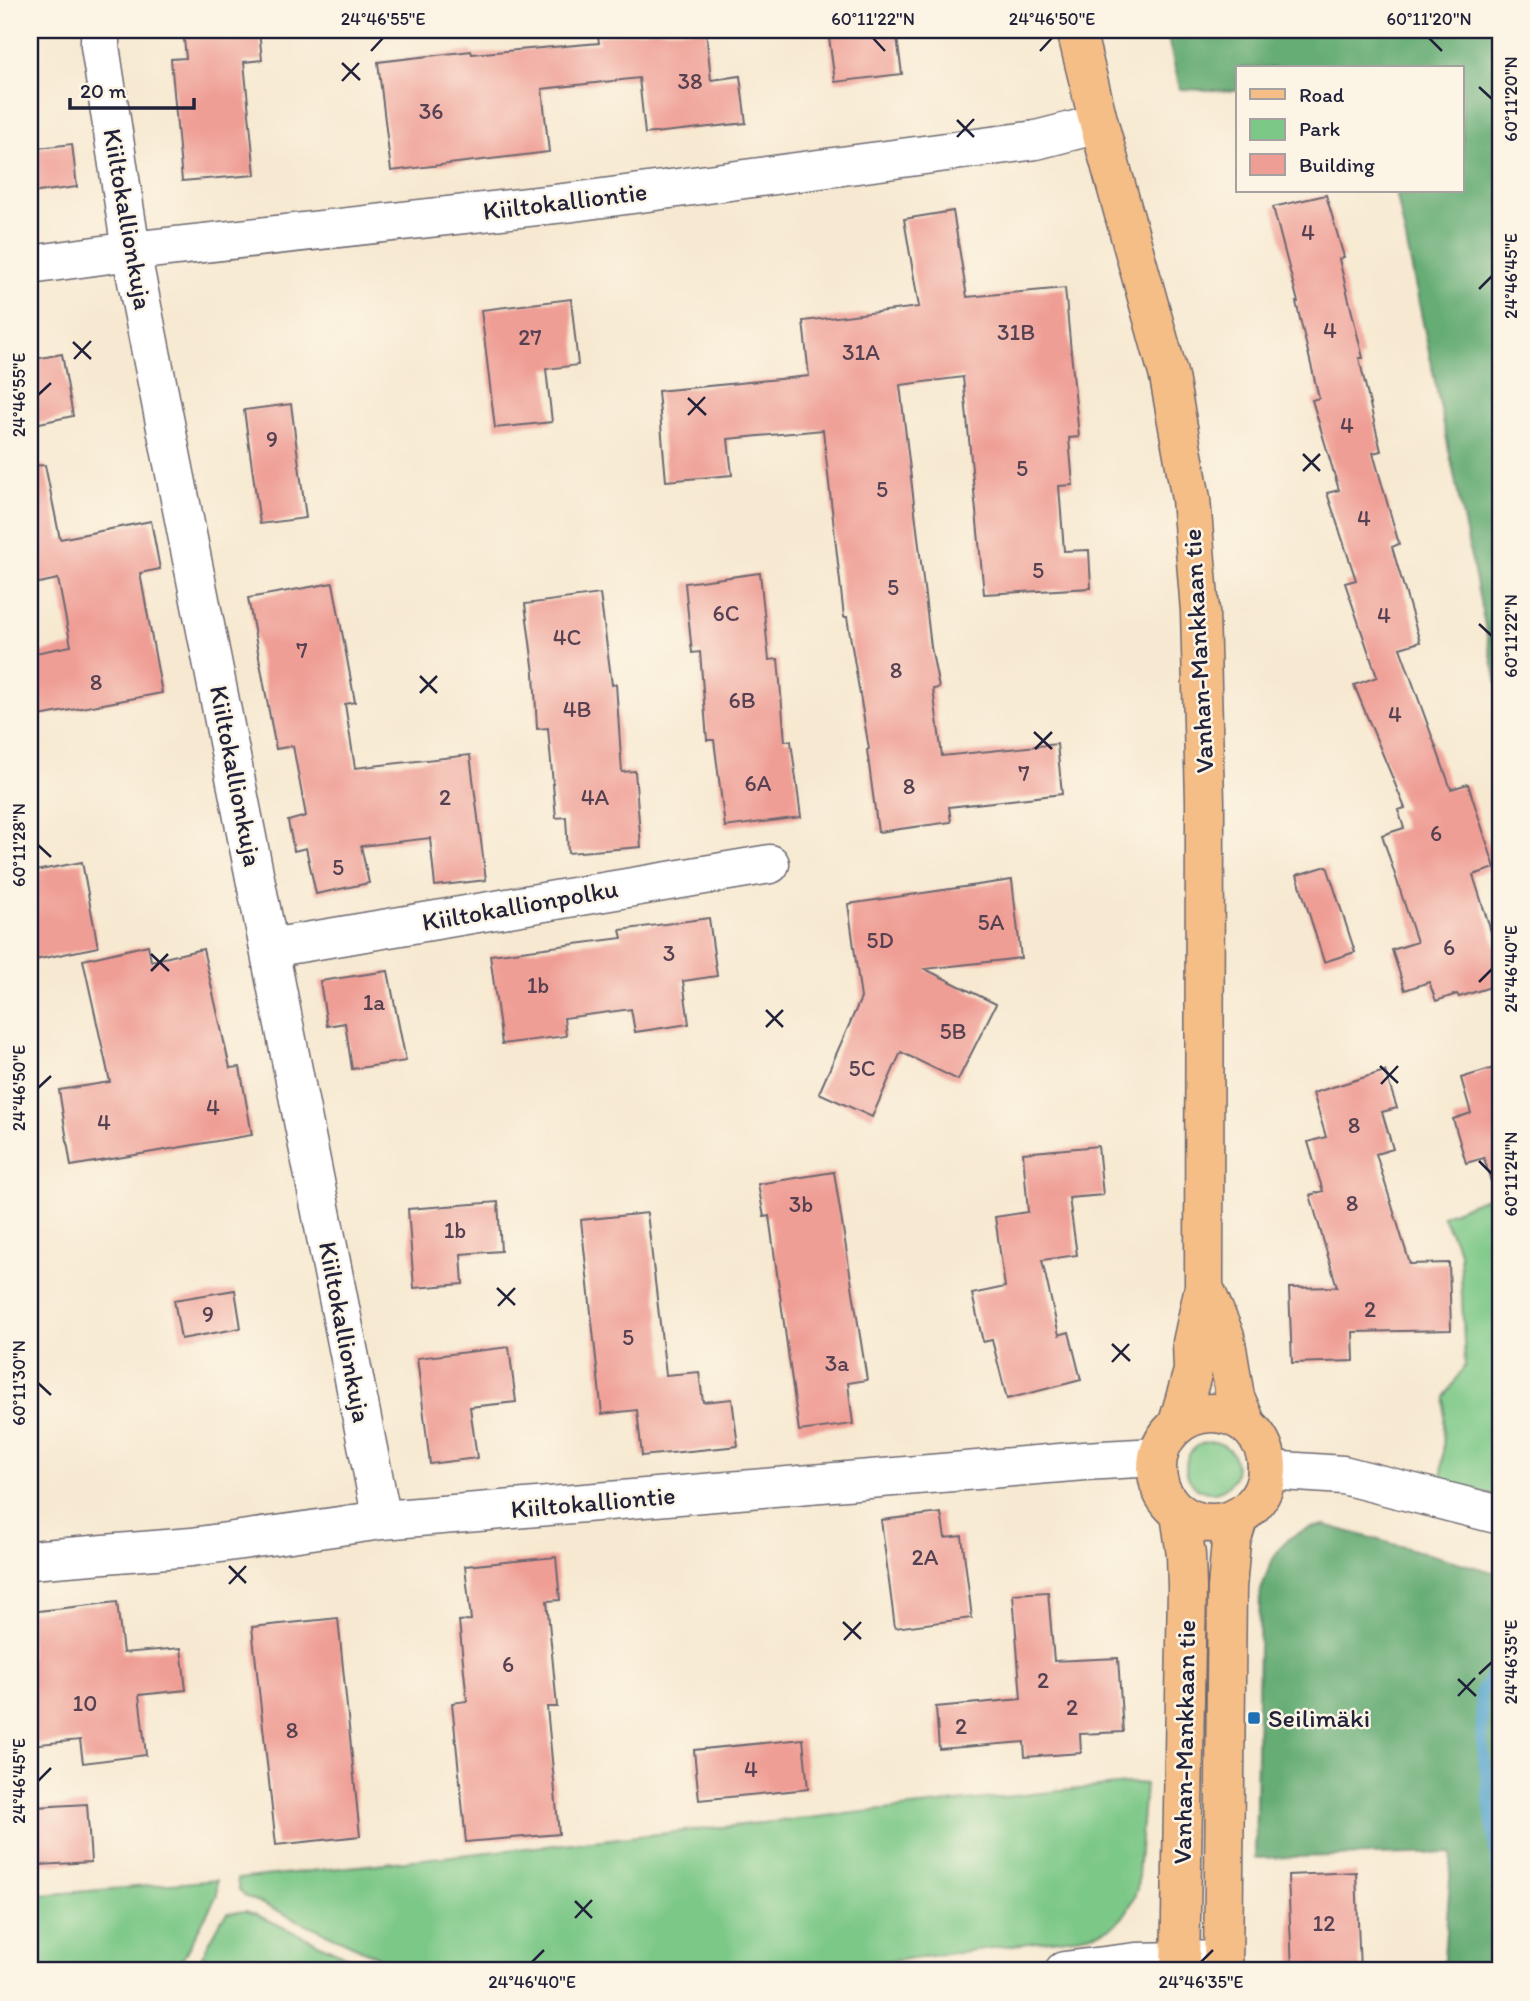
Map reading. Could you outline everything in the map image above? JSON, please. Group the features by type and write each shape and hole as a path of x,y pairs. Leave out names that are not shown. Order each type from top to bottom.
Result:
{"main road":[{"name":"Vanhan-Mankkaan tie","path":"1076,30 1099,124 1169,377 1191,499 1200,611 1205,801 1204,1287 1192,1343 1193,1371 1178,1423"},
{"name":"Vanhan-Mankkaan tie","path":"1204,1287 1225,1336 1235,1397 1247,1424"},
{"path":"1203,1413 1228,1416 1247,1424 1258,1435 1267,1456 1267,1479 1258,1500 1248,1512 1229,1522 1209,1524 1180,1514 1163,1496 1157,1477 1157,1457 1166,1436 1178,1423 1203,1413"},
{"name":"Vanhan-Mankkaan tie","path":"1180,1514 1186,1555 1187,1588 1180,1966"},
{"name":"Vanhan-Mankkaan tie","path":"1223,1966 1227,1588 1231,1542 1239,1516"}],"street":[{"name":"Kiiltokallionkuja","path":"100,30 100,46 131,251 382,1520"},
{"name":"Kiiltokalliontie","path":"30,265 131,251 573,202 1036,139 1099,124"},
{"name":"Kiiltokallionpolku","path":"270,948 770,864"},
{"name":"Kiiltokalliontie","path":"30,1560 192,1547 382,1520 1157,1457"},
{"path":"1267,1470 1343,1475 1500,1515"},
{"path":"1064,1971 1136,1962 1223,1966"}],"green space":[{"path":"1166,30 1500,30 1500,699 1396,192 1464,192 1464,66 1236,66 1236,91 1180,89"},
{"path":"1500,1192 1500,1497 1442,1481 1445,1397 1465,1365 1460,1252 1442,1216"},
{"path":"1211,1442 1229,1449 1236,1467 1229,1485 1211,1492 1193,1485 1186,1467 1193,1449"},
{"path":"1325,1525 1500,1574 1500,1971 1443,1971 1452,1853 1255,1858 1260,1593 1275,1556 1288,1539 1310,1528"},
{"path":"1145,1784 1137,1889 1129,1909 1111,1927 1082,1936 815,1971 409,1971 245,1896 239,1890 237,1879"},
{"path":"217,1880 217,1895 176,1971 30,1971 30,1896"},
{"path":"246,1911 378,1971 194,1971 227,1913"}],"building":[{"path":"183,30 259,30 262,60 244,62 255,175 182,181 171,59 186,58"},
{"path":"654,30 706,30 711,80 740,76 746,123 645,134 639,78 542,89 549,152 391,171 378,62 471,51 472,54 599,43 598,36"},
{"path":"828,30 896,30 902,74 835,82"},
{"path":"72,144 77,187 30,193 30,149"},
{"path":"1326,195 1344,257 1339,259 1363,358 1359,358 1381,451 1373,453 1399,544 1392,547 1420,642 1400,648 1451,789 1468,784 1495,868 1473,875 1500,960 1500,984 1436,1001 1429,982 1405,990 1392,950 1417,942 1382,835 1404,828 1398,810 1405,808 1354,685 1377,677 1345,583 1356,580 1327,493 1339,490 1312,400 1319,398 1273,207"},
{"path":"953,211 967,297 1065,288 1079,437 1069,438 1073,485 1059,486 1064,551 1089,550 1091,588 984,594 963,377 900,385 931,647 939,688 933,689 942,756 1057,744 1062,794 949,807 951,822 878,832 869,749 847,617 844,617 823,430 728,439 732,475 666,481 658,391 809,376 803,321 919,307 904,219"},
{"path":"571,299 578,365 546,369 552,422 495,428 481,310"},
{"path":"62,354 73,416 30,425 30,360"},
{"path":"291,404 306,518 260,524 244,410"},
{"path":"45,465 60,539 151,521 160,569 140,573 162,693 39,716 30,654 71,646 58,579 30,585 30,466"},
{"path":"760,573 769,660 778,659 785,741 791,741 801,817 725,827 714,740 707,740 700,652 692,653 685,583"},
{"path":"333,583 355,702 345,704 355,768 470,755 486,880 435,886 430,838 361,846 369,883 316,894 306,848 294,851 288,821 306,816 293,746 276,749 248,598"},
{"path":"600,594 612,685 616,684 622,772 635,771 641,847 568,853 566,817 556,818 548,728 537,729 534,673 525,604"},
{"path":"82,862 98,947 30,961 30,872"},
{"path":"1327,866 1355,952 1324,962 1297,875"},
{"path":"1012,880 1021,958 925,969 996,1004 958,1080 901,1052 872,1117 819,1093 861,998 848,904"},
{"path":"709,918 717,976 683,981 689,1024 635,1032 631,1009 564,1018 566,1036 502,1044 490,955 622,938 620,930"},
{"path":"148,945 151,961 203,949 230,1068 240,1067 252,1135 71,1166 59,1090 110,1082 83,960"},
{"path":"388,971 406,1061 352,1069 345,1023 327,1026 320,981"},
{"path":"1500,1066 1500,1181 1491,1182 1484,1158 1466,1163 1453,1119 1471,1113 1461,1078"},
{"path":"1385,1071 1397,1108 1382,1112 1393,1149 1376,1154 1410,1264 1449,1263 1451,1330 1353,1332 1354,1361 1292,1363 1289,1288 1337,1287 1310,1195 1323,1191 1308,1142 1326,1137 1313,1093"},
{"path":"1098,1146 1103,1195 1069,1198 1077,1255 1042,1260 1059,1335 1069,1332 1081,1380 1007,1399 992,1340 983,1342 972,1294 1005,1287 995,1217 1028,1212 1023,1153"},
{"path":"834,1172 867,1380 848,1383 853,1424 799,1431 769,1216 764,1217 758,1184"},
{"path":"498,1202 501,1251 461,1254 463,1284 414,1288 408,1209"},
{"path":"647,1213 666,1375 699,1372 703,1402 732,1399 738,1446 642,1456 637,1410 602,1414 581,1220"},
{"path":"235,1290 241,1328 181,1339 174,1300"},
{"path":"509,1347 516,1402 470,1407 477,1458 430,1464 417,1358"},
{"path":"941,1513 945,1538 962,1536 972,1618 895,1628 881,1520"},
{"path":"556,1557 560,1600 547,1601 557,1707 547,1707 559,1834 466,1842 452,1703 467,1701 459,1621 471,1620 465,1566"},
{"path":"1048,1592 1054,1661 1118,1658 1123,1732 1080,1734 1081,1753 1025,1757 1024,1742 939,1749 936,1707 1021,1699 1013,1594"},
{"path":"117,1602 123,1653 181,1648 186,1690 139,1695 146,1755 83,1763 80,1740 30,1745 30,1612"},
{"path":"338,1618 360,1836 276,1845 252,1627"},
{"path":"803,1739 808,1789 699,1800 694,1750"},
{"path":"87,1804 91,1862 40,1865 36,1807"},
{"path":"1356,1872 1360,1971 1292,1971 1288,1875"}],"waterway":[{"path":"1500,1662 1481,1691 1482,1740 1500,1890"}],"place":[{"name":"Seilimäki","path":"1254,1718"}]}
